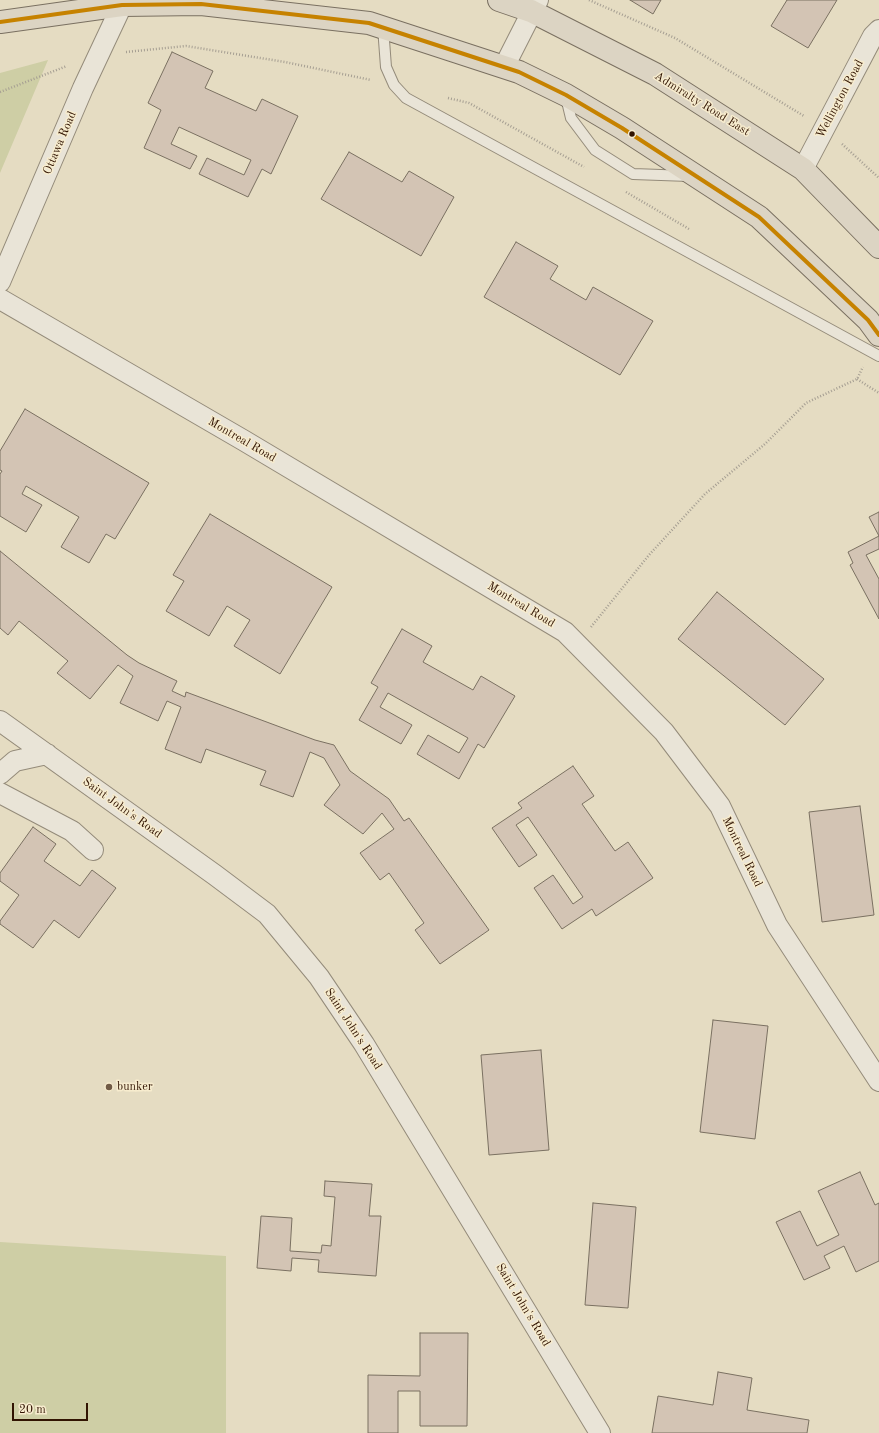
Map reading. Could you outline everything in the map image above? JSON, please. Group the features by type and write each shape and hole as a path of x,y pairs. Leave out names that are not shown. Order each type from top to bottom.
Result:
{"main road":[{"name":"Admiralty Road East","path":"499,0 534,5 655,74 803,169 879,247"},
{"path":"0,22 122,5 201,4 369,23 519,72 566,96 622,128 699,176 759,217 868,320 876,347"}],"street":[{"name":"Ottawa Road","path":"0,282 83,88 122,5"},
{"path":"504,67 534,5"},
{"name":"Wellington Road","path":"803,169 873,36 879,30"},
{"name":"Montreal Road","path":"0,299 565,632 664,732 720,806 777,925 879,1081"},
{"name":"Saint John's Road","path":"0,721 215,874 267,914 319,977 364,1044 600,1433"},
{"path":"0,774 15,761 47,754"},
{"path":"0,792 72,831 92,850"}],"lane":[{"path":"383,28 386,67 394,85 406,98 876,347"},
{"path":"566,96 571,118 595,150 633,174 699,176"}],"path":[{"path":"589,0 674,38 825,128 879,178"},
{"path":"579,646 597,620 649,554 704,494 765,444 806,403 857,379 876,347"},
{"path":"857,379 879,393"}],"green space":[{"path":"48,60 0,173 0,73"},
{"path":"0,1242 226,1256 226,1433 0,1433"}],"building":[{"path":"630,0 661,0 653,14"},
{"path":"787,0 837,0 808,48 771,26"},
{"path":"172,52 213,71 205,88 256,111 262,99 298,116 271,174 262,169 248,197 199,174 207,158 244,175 251,160 179,127 171,144 197,156 190,169 144,148 161,110 148,103"},
{"path":"349,152 402,182 409,171 454,197 421,256 321,199"},
{"path":"516,242 558,266 550,279 586,300 593,287 653,321 620,375 484,297"},
{"path":"25,409 149,483 115,539 106,534 89,563 61,547 79,517 26,486 22,494 42,505 26,532 0,516 0,474 2,471 0,470 0,451"},
{"path":"879,512 879,536 869,517"},
{"path":"210,514 332,587 280,674 234,646 250,620 227,606 209,636 166,611 184,581 173,575"},
{"path":"879,536 879,549 866,555 879,579 879,619 850,565 853,563 848,552"},
{"path":"0,551 127,655 139,663 177,681 172,691 185,697 186,692 315,740 334,745 350,771 389,799 404,821 409,818 489,930 440,964 415,930 424,923 389,873 380,880 360,853 394,829 382,813 363,834 324,805 340,785 324,758 310,752 293,797 260,785 266,771 206,749 201,763 165,749 181,707 167,701 158,721 120,703 133,676 118,665 90,699 57,673 68,661 19,621 8,635 0,628"},
{"path":"717,592 824,679 785,725 678,639"},
{"path":"402,629 432,646 423,662 473,690 481,676 515,696 484,748 478,744 459,779 417,754 428,735 459,753 468,738 388,693 380,707 412,725 401,744 359,720 378,687 371,683"},
{"path":"573,766 594,796 582,804 615,851 628,842 653,878 596,916 592,909 562,929 534,888 553,875 573,904 583,897 528,817 516,825 537,855 519,867 492,828 522,808 518,803"},
{"path":"860,806 874,915 822,922 809,812"},
{"path":"33,827 56,844 44,861 80,886 92,870 116,888 79,938 54,920 33,948 0,924 0,921 19,895 0,881 0,873"},
{"path":"713,1020 768,1026 755,1139 700,1132"},
{"path":"541,1050 549,1150 489,1155 481,1055"},
{"path":"860,1172 875,1205 879,1203 879,1261 856,1272 844,1246 824,1256 830,1268 804,1280 776,1222 800,1211 817,1246 839,1235 818,1191"},
{"path":"325,1181 372,1184 369,1216 381,1216 376,1276 318,1272 319,1260 292,1258 291,1271 257,1268 261,1216 292,1218 290,1251 321,1253 322,1245 331,1246 335,1197 324,1196"},
{"path":"593,1203 636,1207 628,1308 585,1305"},
{"path":"420,1333 468,1333 467,1426 420,1426 420,1391 398,1391 398,1433 368,1433 368,1375 420,1376"},
{"path":"718,1372 752,1378 747,1410 809,1420 807,1433 652,1433 658,1396 713,1405"}],"transit line":[{"path":"0,22 122,5 201,4 369,23 519,72 566,95 622,128 759,217 868,320 879,335"}],"place":[{"name":"bunker","path":"109,1087"}]}
